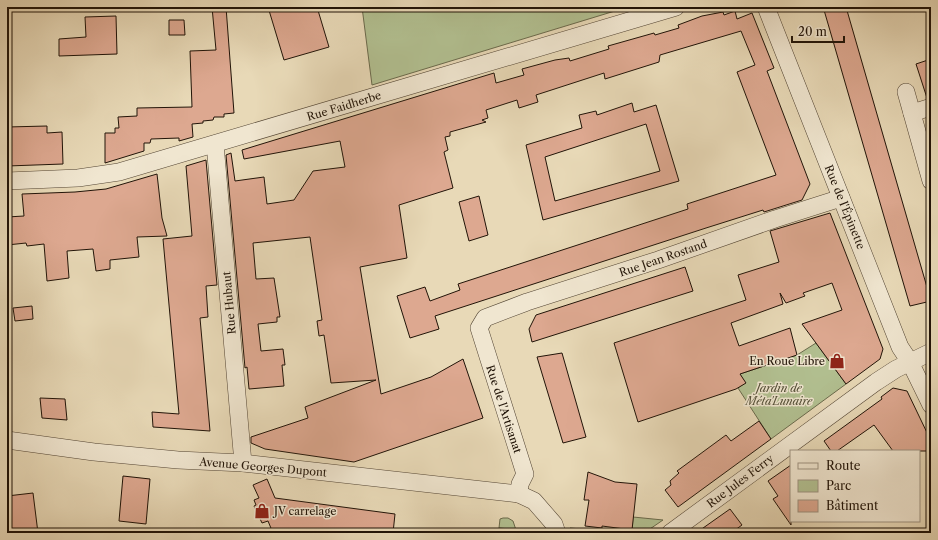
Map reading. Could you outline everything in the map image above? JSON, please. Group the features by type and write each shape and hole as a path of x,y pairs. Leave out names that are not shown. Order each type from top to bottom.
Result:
{"street":[{"name":"Rue Faidherbe","path":"7,181 78,178 107,175 676,7"},
{"name":"Rue de l'Épinette","path":"766,7 900,347 910,362 931,405"},
{"path":"906,92 931,181"},
{"path":"912,113 931,107"},
{"name":"Rue Hubaut","path":"214,144 243,463"},
{"name":"Rue Jean Rostand","path":"485,318 527,302 658,260 775,219 841,198"},
{"name":"Rue de l'Artisanat","path":"485,318 478,328 525,474 520,484 523,496"},
{"name":"Rue Jules Ferry","path":"670,533 876,382 910,362 931,352"},
{"name":"Avenue Georges Dupont","path":"7,440 94,452 178,460 243,463 523,496"},
{"path":"523,496 536,509 545,533"},
{"path":"523,496 534,501 554,524 557,533"}],"green space":[{"path":"362,7 628,7 372,85"},
{"name":"Jardin de Méta'Lunaire","path":"816,343 846,384 771,439 738,388 745,383 740,374 797,355"},
{"path":"633,517 663,520 644,533 632,533"},
{"path":"508,518 513,521 517,533 510,533 510,529 499,528 500,519"},
{"path":"570,528 616,532 568,533"}],"building":[{"path":"212,7 226,7 234,113 224,114 224,117 214,117 213,120 203,121 203,123 192,124 193,137 179,141 179,138 151,139 150,143 144,143 144,151 105,163 105,133 115,133 115,128 119,128 118,117 137,116 137,108 192,107 190,51 216,50"},
{"path":"268,7 317,7 329,47 284,60"},
{"path":"833,7 846,7 931,301 910,306 824,10"},
{"path":"735,11 737,19 752,13 774,68 767,71 810,184 802,200 764,212 763,210 706,228 435,316 439,329 410,338 397,296 425,287 430,301 460,290 458,284 688,209 687,204 776,175 737,72 755,65 741,31 660,55 659,62 605,79 604,73 536,95 538,102 519,108 517,100 486,110 488,118 482,120 486,122 450,132 450,136 445,137 448,150 444,152 453,188 399,205 407,258 360,267 381,394 431,377 463,359 483,418 354,462 265,449 251,443 251,437 308,418 305,407 376,380 331,383 324,335 319,336 317,321 322,320 310,237 253,243 256,279 274,278 280,317 277,317 277,322 258,324 261,351 283,349 285,365 282,365 284,386 249,389 247,367 245,368 226,155 231,153 235,181 264,177 267,204 294,200 313,171 345,167 340,141 244,159 242,150 494,73 496,83 524,75 522,69 555,60 569,58 570,61 609,49 608,46 654,33 655,35 679,28 678,25 702,16 723,12 724,15"},
{"path":"116,16 117,54 59,56 59,39 86,37 85,17"},
{"path":"169,20 184,20 185,35 169,35"},
{"path":"931,59 931,97 927,98 916,64"},
{"path":"632,103 634,112 656,105 679,181 543,220 526,145 582,128 579,115 596,111 597,115","holes":["646,124 660,171 555,201 545,157"]},
{"path":"47,126 47,133 62,132 63,164 7,166 7,127"},
{"path":"206,160 217,285 206,286 208,317 200,318 210,431 153,427 152,412 179,414 163,239 192,236 186,166"},
{"path":"157,174 162,218 167,236 137,237 139,257 110,260 110,269 96,271 93,249 67,251 69,278 47,281 44,244 27,246 26,243 7,245 7,217 24,216 22,194 106,189"},
{"path":"479,196 488,235 469,241 459,202"},
{"path":"830,213 883,349 880,359 846,384 802,324 842,310 832,283 803,293 805,296 786,303 780,293 783,304 731,323 739,346 790,328 797,355 740,374 746,383 736,389 638,422 614,343 746,300 738,275 779,262 770,231"},
{"path":"685,267 693,291 532,342 529,329 536,315"},
{"path":"32,306 33,319 15,321 13,308"},
{"path":"562,353 586,437 563,443 537,357"},
{"path":"893,388 907,391 931,441 931,451 892,450 874,425 838,450 830,450 824,441 882,399 881,397"},
{"path":"40,398 65,399 67,420 42,418"},
{"path":"759,421 771,439 678,507 665,490 671,485 670,481 679,473 677,471 726,435 731,441"},
{"path":"790,466 791,525 773,499 778,496 768,481"},
{"path":"588,472 615,482 637,484 632,530 602,526 602,528 585,526 589,500 584,500"},
{"path":"123,476 150,479 146,524 119,521"},
{"path":"267,479 275,498 395,514 393,533 273,533 268,521 262,523 254,506 256,505 254,500 259,498 253,485"},
{"path":"33,493 38,533 7,533 7,496"},
{"path":"730,509 742,525 731,533 696,533"}],"place":[{"name":"En Roue Libre","path":"837,361"},
{"name":"JV carrelage","path":"262,511"}]}
